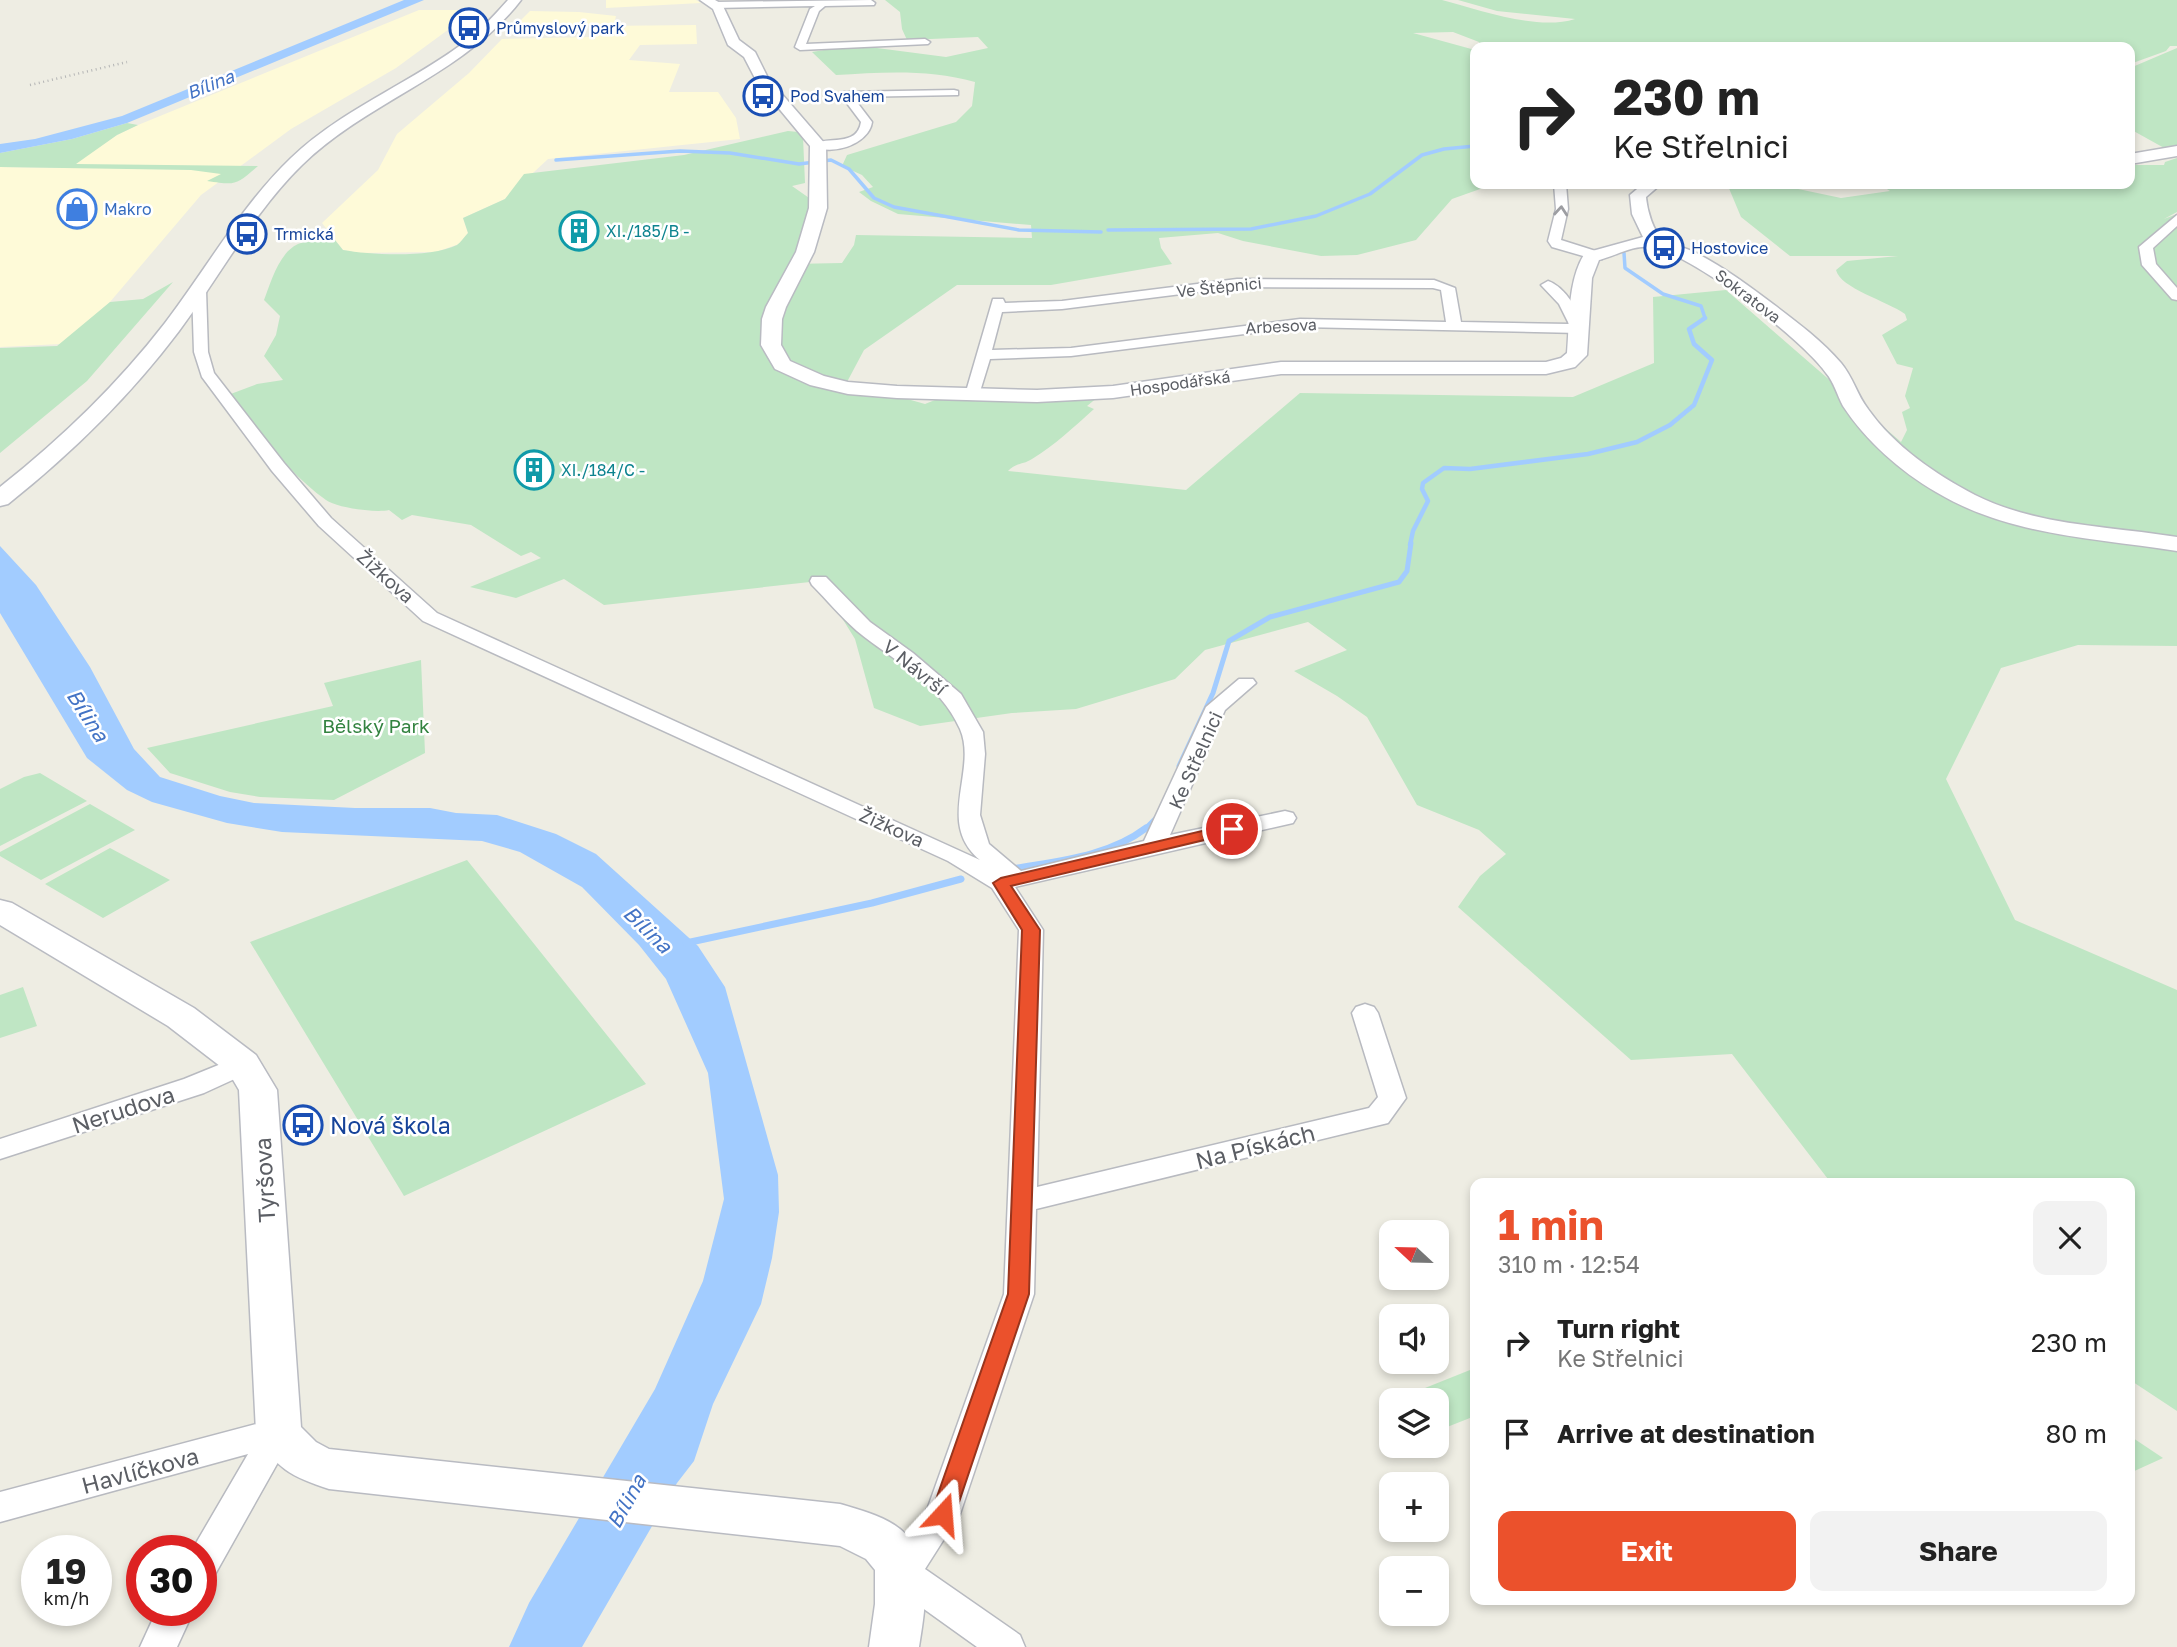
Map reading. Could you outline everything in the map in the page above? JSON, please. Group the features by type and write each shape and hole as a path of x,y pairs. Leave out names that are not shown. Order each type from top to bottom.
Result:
{"main road":[{"path":"2,491 113,373 181,290 241,206 278,163 304,141 452,52 479,30 504,0"},
{"path":"2,491 87,422 134,373 275,187 313,146 338,127 464,52 490,30 515,0"},
{"path":"713,5 733,42 750,55 762,79 818,156"},
{"path":"2137,159 2177,151"},
{"name":"Hospodářská","path":"818,156 818,208 805,252 772,319 771,345 782,365 817,381 848,388 973,395 1113,392 1281,368 1546,368 1568,363 1577,355 1583,278 1591,257 1597,256"},
{"path":"1597,256 1635,243 1655,242 1639,215 1638,195 1646,189"},
{"name":"Sokratova","path":"1655,242 1691,257 1720,274 1777,317 1832,366 1843,381 1853,404 1881,438 1944,488 1978,505 2025,521 2177,544"},
{"name":"Tyršova","path":"0,910 181,1017 243,1064 258,1090 279,1432"},
{"path":"279,1432 291,1451 306,1462 329,1469 841,1525 856,1529 879,1541 892,1554 902,1573 903,1597 894,1647"}],"street":[{"path":"713,5 819,6 871,3"},
{"path":"819,6 800,47 925,42"},
{"path":"818,156 851,143 866,129 867,122 845,94 954,93"},
{"path":"1560,189 1562,209 1554,240 1557,244 1597,256"},
{"path":"2177,219 2146,247 2149,265 2177,296"},
{"name":"Ve Štěpnici","path":"984,355 997,305 1062,305 1237,283 1292,281 1443,286 1448,288 1454,326"},
{"path":"1548,285 1565,302 1579,328"},
{"name":"Žižkova","path":"199,290 201,352 207,374 278,467 326,522 430,617 1009,881 1031,930 1019,1294 943,1514 902,1573"},
{"name":"Arbesova","path":"984,355 1071,352 1300,323 1579,328"},
{"path":"973,395 984,355"},
{"name":"V Návrší","path":"819,580 863,626 951,694 972,732 974,754 969,815 978,847 1009,881"},
{"name":"Ke Střelnici","path":"1153,846 1169,816 1216,707 1246,683"},
{"name":"Ke Střelnici","path":"1009,881 1285,818"},
{"name":"Na Pískách","path":"1023,1202 1378,1116 1392,1098 1365,1013"},
{"name":"Nerudova","path":"0,1149 194,1086 243,1064"},
{"path":"217,1539 279,1432"},
{"name":"Havlíčkova","path":"0,1507 279,1432"},
{"path":"902,1573 1007,1647"},
{"path":"158,1647 168,1626"}],"shaded area":[{"path":"606,0 696,0 701,3 606,8"},
{"path":"419,10 475,10 396,68 291,129 201,195 110,302 61,344 0,347 0,167 68,168 117,135 138,125"},
{"path":"530,11 616,16 614,25 516,25"},
{"path":"696,25 697,44 640,45 629,60 680,64 669,92 718,92 736,118 740,139 548,159 505,199 463,218 468,233 459,244 436,252 358,253 343,250 322,223 378,170 397,134 469,73 502,39 591,37 598,26"}],"green space":[{"path":"885,0 1442,0 1508,18 1560,22 1575,19 1497,11 1458,0 2177,0 2177,46 2170,46 2166,51 2135,62 2135,42 1479,42 1453,32 1413,33 1470,49 1470,189 1480,189 1452,199 1416,240 1357,255 1321,256 1243,241 1218,233 1159,238 1161,248 1172,264 1051,285 957,285 864,350 847,382 925,404 940,398 1098,397 1087,406 1094,409 1064,435 1040,454 1008,471 1186,490 1300,393 1573,397 1654,363 1653,297 1726,290 1901,442 1907,430 1902,412 1910,408 1905,396 1913,368 1897,364 1882,335 1907,320 1905,314 1846,283 1836,270 1847,261 1898,256 1790,256 1741,217 1729,189 1798,189 1841,198 1890,191 1887,189 2135,189 2135,165 2164,165 2165,162 2177,158 2177,212 2164,219 2177,214 2177,646 2078,645 2001,668 1946,779 2015,920 2177,990 2177,1411 2135,1383 2135,1178 1827,1178 1732,1054 1631,1060 1458,907 1480,876 1506,854 1479,830 1417,805 1367,717 1294,671 1347,650 1308,622 1205,650 1175,679 1076,709 1012,713 920,726 874,708 855,639 819,581 604,605 564,579 516,598 470,587 541,558 531,552 521,556 471,525 412,515 402,520 389,510 357,509 331,503 286,465 228,395 257,384 283,380 264,356 276,335 280,316 264,300 277,267 294,246 305,242 335,240 343,250 369,253 417,254 446,249 457,245 468,233 463,218 505,199 524,174 684,155 788,131 798,132 803,137 805,183 792,186 812,200 792,264 842,263 854,245 856,235 1032,238 1031,225 898,214 859,192 873,187 862,175 842,166 847,155 956,122 972,106 975,82 923,73 836,75 812,52 854,45 946,57 988,48 978,37 907,40 902,29 900,12"},
{"path":"2177,48 2177,146 2166,149 2135,132 2135,66"},
{"path":"127,123 138,125 117,135 76,164 258,166 239,181 230,183 207,181 221,174 191,170 0,167 0,153 72,139"},
{"path":"173,282 87,381 0,453 0,348 57,346 110,302 143,299"},
{"name":"Bělský Park","path":"421,660 425,753 334,800 260,797 230,792 170,773 147,748 333,706 324,683"},
{"path":"40,773 87,801 0,846 0,789 24,777"},
{"path":"90,804 135,830 41,880 0,856 0,852"},
{"path":"110,848 170,880 103,918 45,884"},
{"path":"467,860 646,1084 404,1196 250,942"},
{"path":"23,987 37,1026 0,1038 0,995"},
{"path":"1470,1370 1470,1418 1449,1426 1449,1388 1425,1388"},
{"path":"2135,1439 2163,1458 2135,1471"}],"water":[{"name":"Bílina","path":"404,0 424,0 127,123 72,139 0,153 0,144 35,139 122,116"},
{"name":"Bílina","path":"0,546 36,585 90,667 134,749 160,777 220,796 254,803 355,808 430,808 456,813 497,815 556,834 596,854 698,946 725,987 778,1175 779,1212 772,1258 761,1304 713,1404 694,1461 677,1483 582,1647 509,1647 529,1603 655,1389 703,1281 724,1199 708,1073 666,979 639,945 582,887 520,852 482,841 282,832 227,823 152,802 127,790 87,758 0,613"}],"waterway":[{"path":"1108,230 1251,229 1316,216 1370,194 1422,155 1470,146"},
{"path":"556,160 680,151 730,153 799,164 831,160 849,169 874,198 894,207 1019,230 1101,232"},
{"path":"1624,253 1625,268 1663,294 1701,306 1705,318"},
{"path":"1410,545 1413,531 1428,501 1422,489 1423,483 1444,468 1470,469 1588,454 1637,442 1670,425 1694,405 1712,360 1694,344 1689,329 1705,318"},
{"path":"1179,766 1213,693 1229,641 1270,617 1399,582 1407,571 1411,543"},
{"path":"1146,828 1156,818"},
{"path":"1012,869 1099,852 1146,828"},
{"name":"Bílina","path":"686,943 872,903 961,879"}],"railway":[{"path":"30,85 127,62"}],"place":[{"name":"Průmyslový park","path":"469,28"},
{"name":"Pod Svahem","path":"763,96"},
{"name":"Makro","path":"77,209"},
{"name":"XI./185/B -","path":"579,231"},
{"name":"Trmická","path":"247,234"},
{"name":"Hostovice","path":"1664,248"},
{"name":"XI./184/C -","path":"534,470"},
{"name":"Nová škola","path":"303,1125"}],"route":[{"path":"943,1514 1019,1294 1031,930 1001,883 1232,829"}]}
